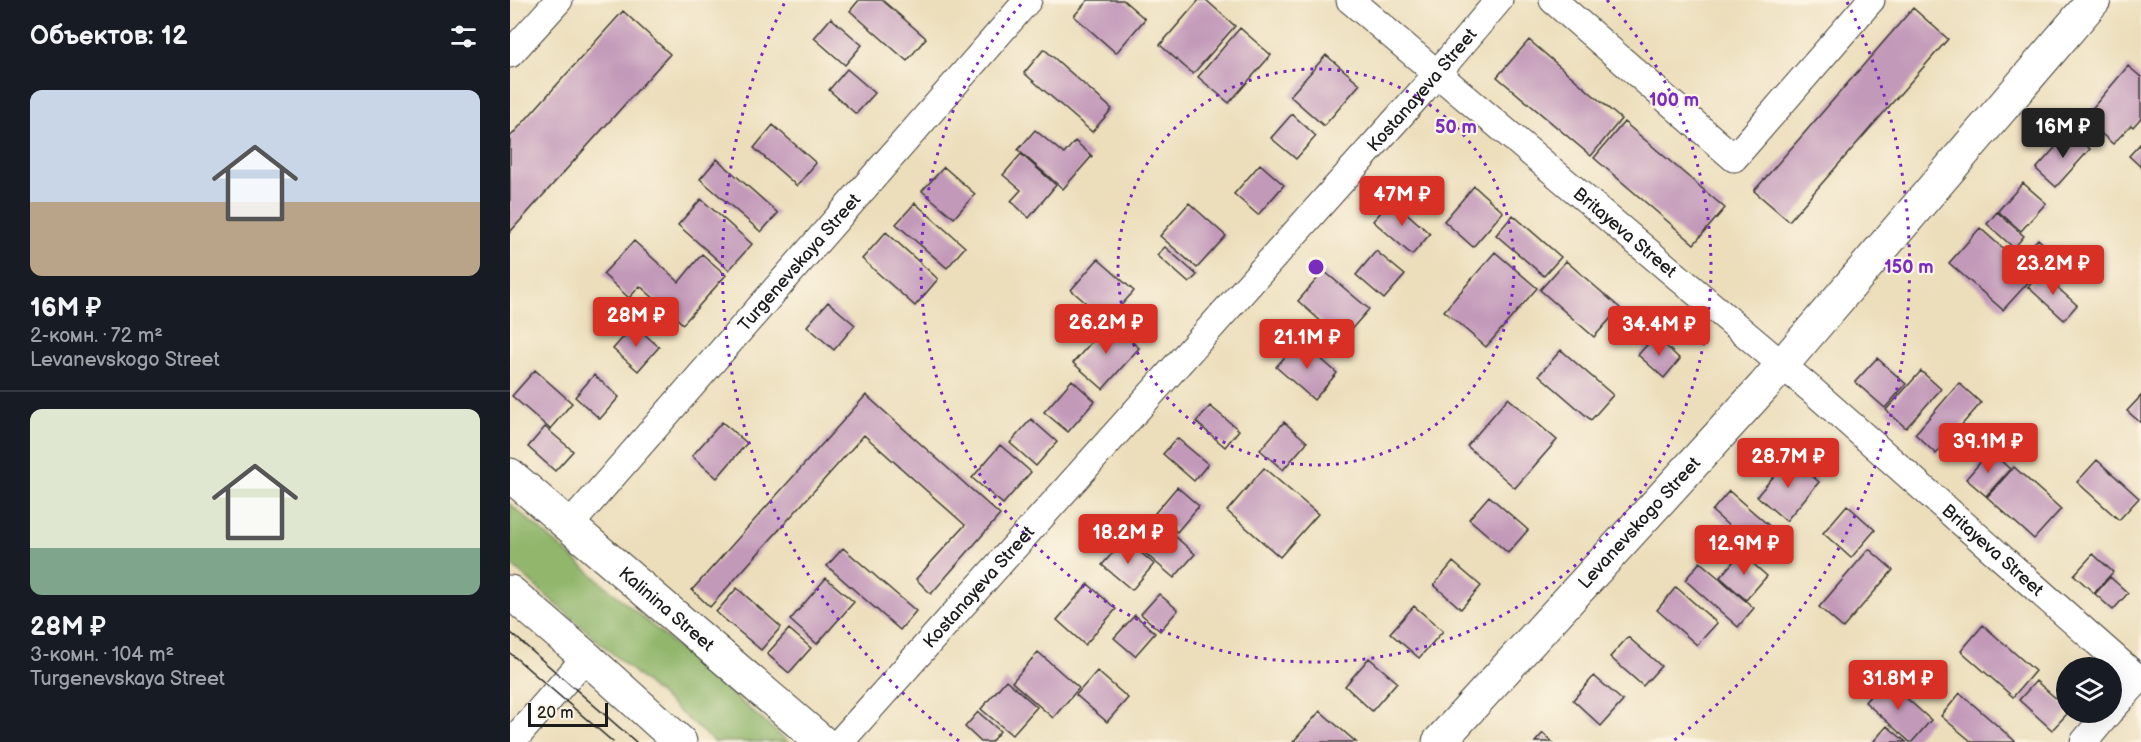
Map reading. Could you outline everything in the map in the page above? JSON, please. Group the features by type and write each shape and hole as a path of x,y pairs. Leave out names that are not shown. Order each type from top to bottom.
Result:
{"street":[{"path":"510,54 558,0"},
{"name":"Turgenevskaya Street","path":"569,526 1028,0"},
{"name":"Britayeva Street","path":"1350,0 1782,365 2140,679"},
{"name":"Kostanayeva Street","path":"840,742 1437,75 1499,0"},
{"path":"1553,0 1734,158 1871,0"},
{"name":"Levanevskogo Street","path":"1439,742 1782,365 2094,0"},
{"name":"Kalinina Street","path":"510,476 822,742"},
{"path":"510,592 680,742"},
{"path":"512,742 586,657"},
{"path":"2122,698 2140,679"},
{"path":"2084,742 2100,723"}],"green space":[{"path":"510,504 788,742 714,742 510,564"}],"building":[{"path":"859,0 882,0 926,38 907,61 850,11"},
{"path":"1088,0 1123,0 1145,19 1116,53 1074,16"},
{"path":"1199,0 1206,0 1235,26 1193,74 1160,45"},
{"path":"1913,8 1948,39 1789,221 1754,191"},
{"path":"623,11 670,54 510,232 510,137"},
{"path":"831,18 862,45 845,65 814,38"},
{"path":"1240,28 1271,55 1229,103 1198,77"},
{"path":"1529,40 1621,119 1591,156 1497,77"},
{"path":"1044,49 1112,109 1092,132 1024,73"},
{"path":"1326,55 1360,84 1324,126 1290,96"},
{"path":"2128,66 2141,77 2141,118 2113,144 2084,118"},
{"path":"847,69 875,93 856,114 829,90"},
{"path":"1292,114 1316,136 1296,159 1271,138"},
{"path":"1624,122 1725,208 1694,244 1594,158"},
{"path":"773,125 816,163 797,186 754,148"},
{"path":"1035,130 1064,154 1075,141 1092,156 1063,189 1018,150"},
{"path":"2070,131 2090,149 2056,187 2036,169"},
{"path":"2141,143 2141,167 2129,156"},
{"path":"1021,154 1056,185 1029,218 1011,201 1021,190 1003,175"},
{"path":"717,159 778,213 761,232 700,179"},
{"path":"1260,164 1284,185 1258,215 1234,194"},
{"path":"944,167 975,194 954,218 922,191"},
{"path":"2023,183 2046,203 2021,231 1998,211"},
{"path":"1474,186 1503,212 1473,247 1444,221"},
{"path":"701,199 752,244 729,270 678,225"},
{"path":"1392,200 1430,234 1412,255 1373,221"},
{"path":"915,203 965,247 947,268 896,224"},
{"path":"1189,203 1226,236 1197,268 1160,236"},
{"path":"1997,212 2024,236 2014,248 1987,224"},
{"path":"1513,215 1561,257 1544,276 1496,235"},
{"path":"1980,228 2034,276 2003,310 1949,263"},
{"path":"886,232 938,279 915,306 862,259"},
{"path":"2038,239 2072,270 2058,286 2023,255"},
{"path":"634,241 679,282 702,254 726,275 683,324 640,286 629,298 603,274"},
{"path":"1165,247 1197,275 1189,283 1157,255"},
{"path":"1376,251 1405,275 1384,299 1356,275"},
{"path":"1495,252 1537,288 1486,347 1444,311"},
{"path":"1098,259 1134,291 1107,321 1071,290"},
{"path":"1566,261 1620,308 1594,337 1540,290"},
{"path":"1324,271 1369,309 1342,340 1298,301"},
{"path":"2041,273 2077,305 2064,320 2028,287"},
{"path":"828,302 855,325 834,350 807,326"},
{"path":"1109,322 1139,348 1103,389 1073,363"},
{"path":"634,325 659,347 638,371 613,349"},
{"path":"1655,336 1680,359 1664,378 1638,355"},
{"path":"1300,340 1337,373 1314,400 1276,367"},
{"path":"1561,350 1613,395 1591,420 1539,375"},
{"path":"1877,358 1906,384 1885,408 1855,382"},
{"path":"535,370 572,403 550,429 512,396"},
{"path":"1921,371 1941,389 1906,428 1886,410"},
{"path":"594,375 619,397 600,419 575,397"},
{"path":"1072,380 1095,401 1068,432 1044,412"},
{"path":"1959,383 1981,403 1936,454 1915,434"},
{"path":"866,395 1000,515 931,594 916,579 965,525 864,435 710,607 692,590"},
{"path":"2141,396 2141,423 2127,411"},
{"path":"1508,398 1557,440 1515,488 1467,446"},
{"path":"1210,406 1239,430 1225,447 1196,422"},
{"path":"1031,419 1057,442 1036,466 1010,443"},
{"path":"722,422 747,443 717,478 692,456"},
{"path":"1284,422 1307,442 1283,470 1260,450"},
{"path":"545,427 573,451 555,471 528,447"},
{"path":"1177,438 1208,464 1194,481 1163,454"},
{"path":"1000,445 1031,472 1003,504 972,478"},
{"path":"1990,451 2010,469 1986,496 1966,479"},
{"path":"1790,457 1819,482 1786,521 1757,496"},
{"path":"2097,460 2139,498 2119,520 2077,482"},
{"path":"2014,467 2061,509 2034,539 1987,497"},
{"path":"1264,468 1318,514 1280,557 1227,511"},
{"path":"1177,487 1199,506 1177,532 1155,513"},
{"path":"1729,491 1774,530 1756,550 1712,511"},
{"path":"1489,496 1528,530 1508,553 1469,519"},
{"path":"1847,505 1875,530 1851,558 1823,533"},
{"path":"1160,523 1195,554 1174,578 1139,548"},
{"path":"1125,539 1154,564 1132,590 1102,565"},
{"path":"843,548 916,611 900,630 827,566"},
{"path":"1869,549 1893,570 1843,628 1819,607"},
{"path":"1741,553 1767,576 1746,600 1720,577"},
{"path":"2093,554 2113,572 2094,593 2074,575"},
{"path":"1453,562 1481,586 1461,609 1434,585"},
{"path":"1700,562 1754,608 1738,627 1685,580"},
{"path":"2110,577 2128,593 2113,610 2095,594"},
{"path":"826,578 854,602 817,644 790,620"},
{"path":"1088,584 1116,609 1085,645 1057,620"},
{"path":"1676,587 1717,623 1697,645 1657,610"},
{"path":"737,588 781,627 761,650 716,612"},
{"path":"1159,594 1178,610 1160,631 1141,614"},
{"path":"1414,606 1443,631 1419,658 1390,633"},
{"path":"1135,615 1155,633 1135,656 1114,638"},
{"path":"1983,625 2035,671 2013,697 1961,651"},
{"path":"789,629 811,648 789,673 767,654"},
{"path":"1628,637 1661,666 1643,686 1610,657"},
{"path":"1038,652 1079,688 1053,718 1012,682"},
{"path":"1369,658 1397,682 1372,711 1345,686"},
{"path":"1097,671 1128,698 1107,722 1076,695"},
{"path":"1594,676 1623,701 1601,726 1573,700"},
{"path":"1885,679 1931,720 1912,742 1865,702"},
{"path":"1006,680 1037,707 1012,735 981,709"},
{"path":"2036,681 2056,698 2056,723 2059,723 2052,730 2019,700"},
{"path":"1960,693 2016,742 1972,742 1941,716"},
{"path":"1320,711 1356,742 1293,742"},
{"path":"978,712 1000,731 991,742 981,742 965,727"},
{"path":"1887,726 1906,742 1873,742"},
{"path":"1543,733 1552,742 1535,742"}],"tram line":[{"path":"510,632 636,742"},
{"path":"510,653 613,742"}]}
